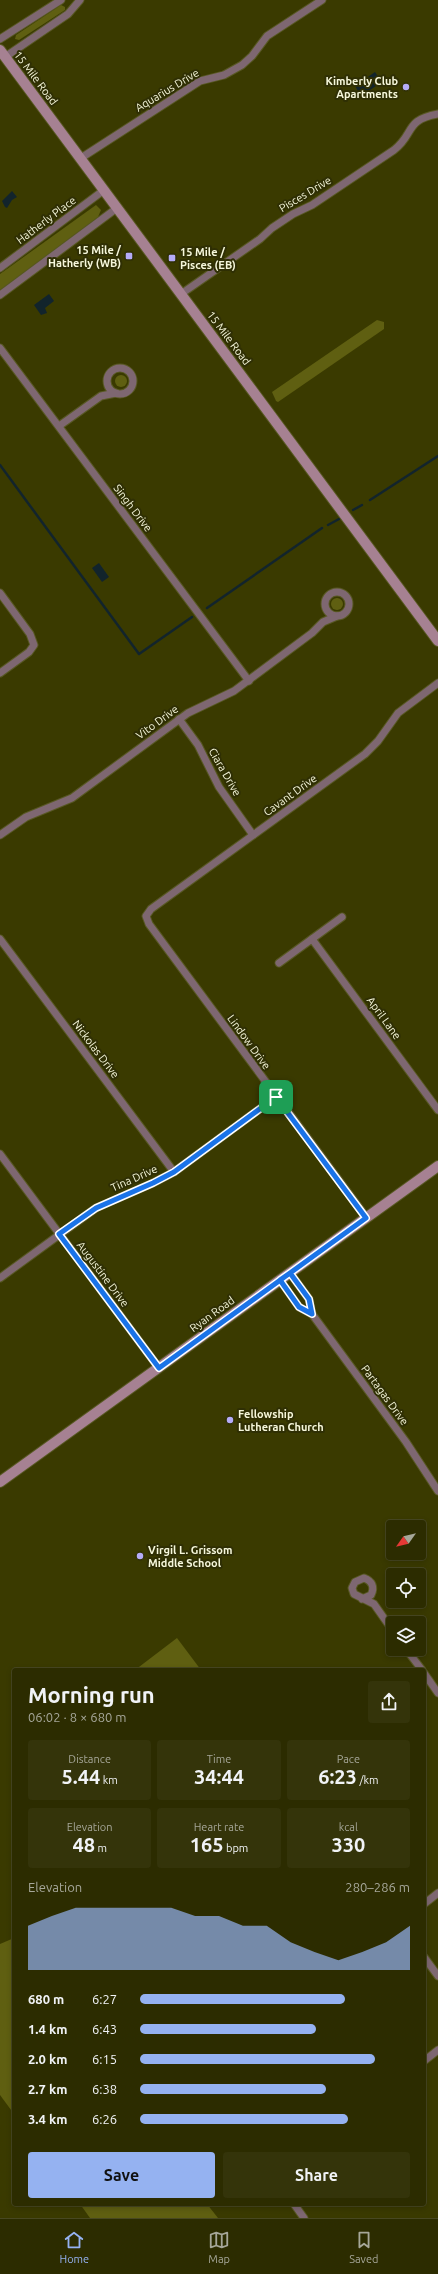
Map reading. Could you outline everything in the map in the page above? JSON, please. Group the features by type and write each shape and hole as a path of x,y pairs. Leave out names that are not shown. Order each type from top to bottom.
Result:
{"main road":[{"name":"15 Mile Road","path":"3,53 438,641"},
{"name":"Ryan Road","path":"0,1482 438,1166"}],"street":[{"path":"0,39 61,0"},
{"path":"3,53 68,14 80,0"},
{"name":"Aquarius Drive","path":"81,158 200,81 224,75 242,65 252,56 267,36 322,0"},
{"name":"Pisces Drive","path":"181,294 260,239 272,228 296,212 312,205 394,150 400,145 414,123 424,117 438,114"},
{"name":"Hatherly Place","path":"0,268 104,190"},
{"path":"0,295 117,208"},
{"name":"Singh Drive","path":"0,348 249,680"},
{"path":"59,426 101,396 125,393 131,388 133,380 130,372 123,368 114,370 101,396"},
{"path":"108,381 110,389 117,393"},
{"name":"Vito Drive","path":"0,835 26,817 72,798 179,719 203,704 222,698 249,680 323,622 347,610 349,602 345,595 338,592 331,594 326,599 323,622"},
{"path":"0,593 30,634 34,645 29,652 0,673"},
{"path":"326,607 330,613 337,616"},
{"name":"Cavant Drive","path":"146,916 151,909 368,751 378,741 398,713 438,683"},
{"name":"Ciara Drive","path":"179,719 198,745 219,787 253,835"},
{"name":"Lindow Drive","path":"146,916 149,924 366,1218"},
{"path":"279,963 342,917"},
{"name":"Nickolas Drive","path":"0,939 174,1172"},
{"name":"April Lane","path":"312,939 438,1110"},
{"name":"Tina Drive","path":"0,1278 96,1208 174,1172 276,1097"},
{"name":"Augustine Drive","path":"0,1154 159,1368"},
{"path":"290,1273 309,1299 312,1314"},
{"path":"280,1280 299,1307 312,1314"},
{"name":"Partagas Drive","path":"312,1314 406,1442 438,1491"},
{"path":"374,1604 356,1596 353,1591 353,1585 358,1579 368,1579 372,1585 374,1604 386,1620"},
{"path":"362,1599 369,1597 372,1592"},
{"path":"411,1656 420,1668"},
{"path":"426,1676 438,1693"},
{"path":"426,1902 438,1893"},
{"path":"426,1960 438,1976"},
{"path":"426,2059 438,2050"},
{"path":"295,2206 304,2218"}],"shaded area":[{"path":"61,5 65,7 65,10 19,40 15,39 16,35"},
{"path":"96,205 101,210 98,217 0,290 0,274"},
{"path":"377,320 384,322 384,329 278,402 276,401 272,392"},
{"path":"119,375 123,375 127,381 123,387 119,387 115,383 115,379"},
{"path":"335,598 339,598 343,604 339,610 335,610 331,606 331,602"},
{"path":"177,1638 200,1668 138,1668"},
{"path":"12,1939 12,2111 0,2095 0,1944"},
{"path":"81,2206 209,2206 218,2218 90,2218"}],"water":[{"path":"375,72 382,82 361,96 355,86"},
{"path":"12,191 17,197 12,200 7,208 2,201"},
{"path":"49,294 54,301 45,308 47,313 41,315 34,305"},
{"path":"99,563 109,577 102,582 92,568"}],"waterway":[{"path":"370,500 438,456"},
{"path":"0,465 139,654 192,617"},
{"path":"353,510 362,505"},
{"path":"328,525 339,519"},
{"path":"207,608 322,528"}],"place":[{"name":"Kimberly Club Apartments","path":"406,87"},
{"name":"15 Mile / Hatherly (WB)","path":"129,256"},
{"name":"15 Mile / Pisces (EB)","path":"172,258"},
{"name":"Fellowship Lutheran Church","path":"230,1420"},
{"name":"Virgil L. Grissom Middle School","path":"140,1556"}],"route":[{"path":"276,1097 174,1172 96,1208 59,1234 159,1368 290,1273 309,1299 312,1314 299,1307 280,1280 366,1218 276,1097"}]}
